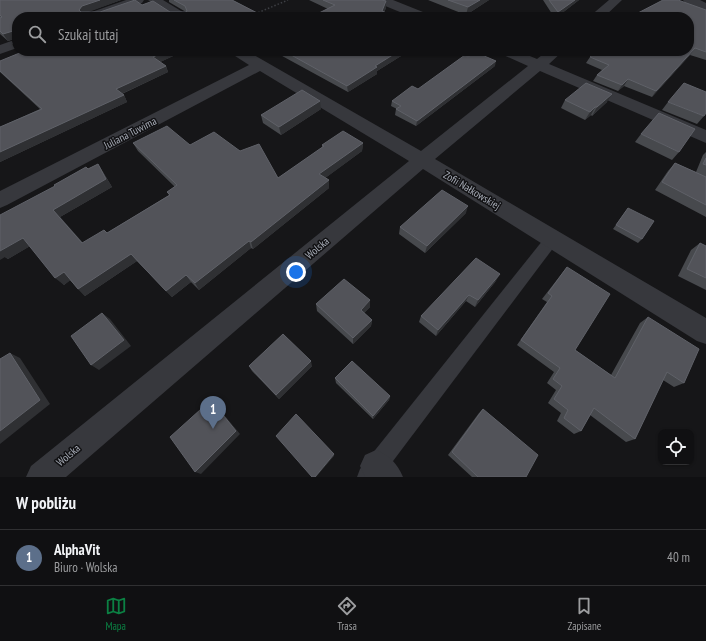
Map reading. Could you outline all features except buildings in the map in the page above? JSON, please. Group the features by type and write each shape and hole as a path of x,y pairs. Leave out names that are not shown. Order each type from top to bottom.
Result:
{"street":[{"path":"105,12 138,0"},
{"path":"154,0 174,12"},
{"path":"384,0 412,12"},
{"path":"602,12 616,0"},
{"path":"688,0 706,7"},
{"path":"0,50 12,46"},
{"name":"Zofii Nałkowskiej","path":"245,56 422,160 706,332"},
{"path":"536,56 548,58 706,137"},
{"name":"Wolska","path":"42,477 422,160 548,58"},
{"name":"Juliana Tuwima","path":"0,200 260,65"}],"lane":[{"path":"377,473 552,239"}],"path":[{"path":"260,12 288,0"}],"place":[{"name":"AlphaVit","path":"213,429"}]}
